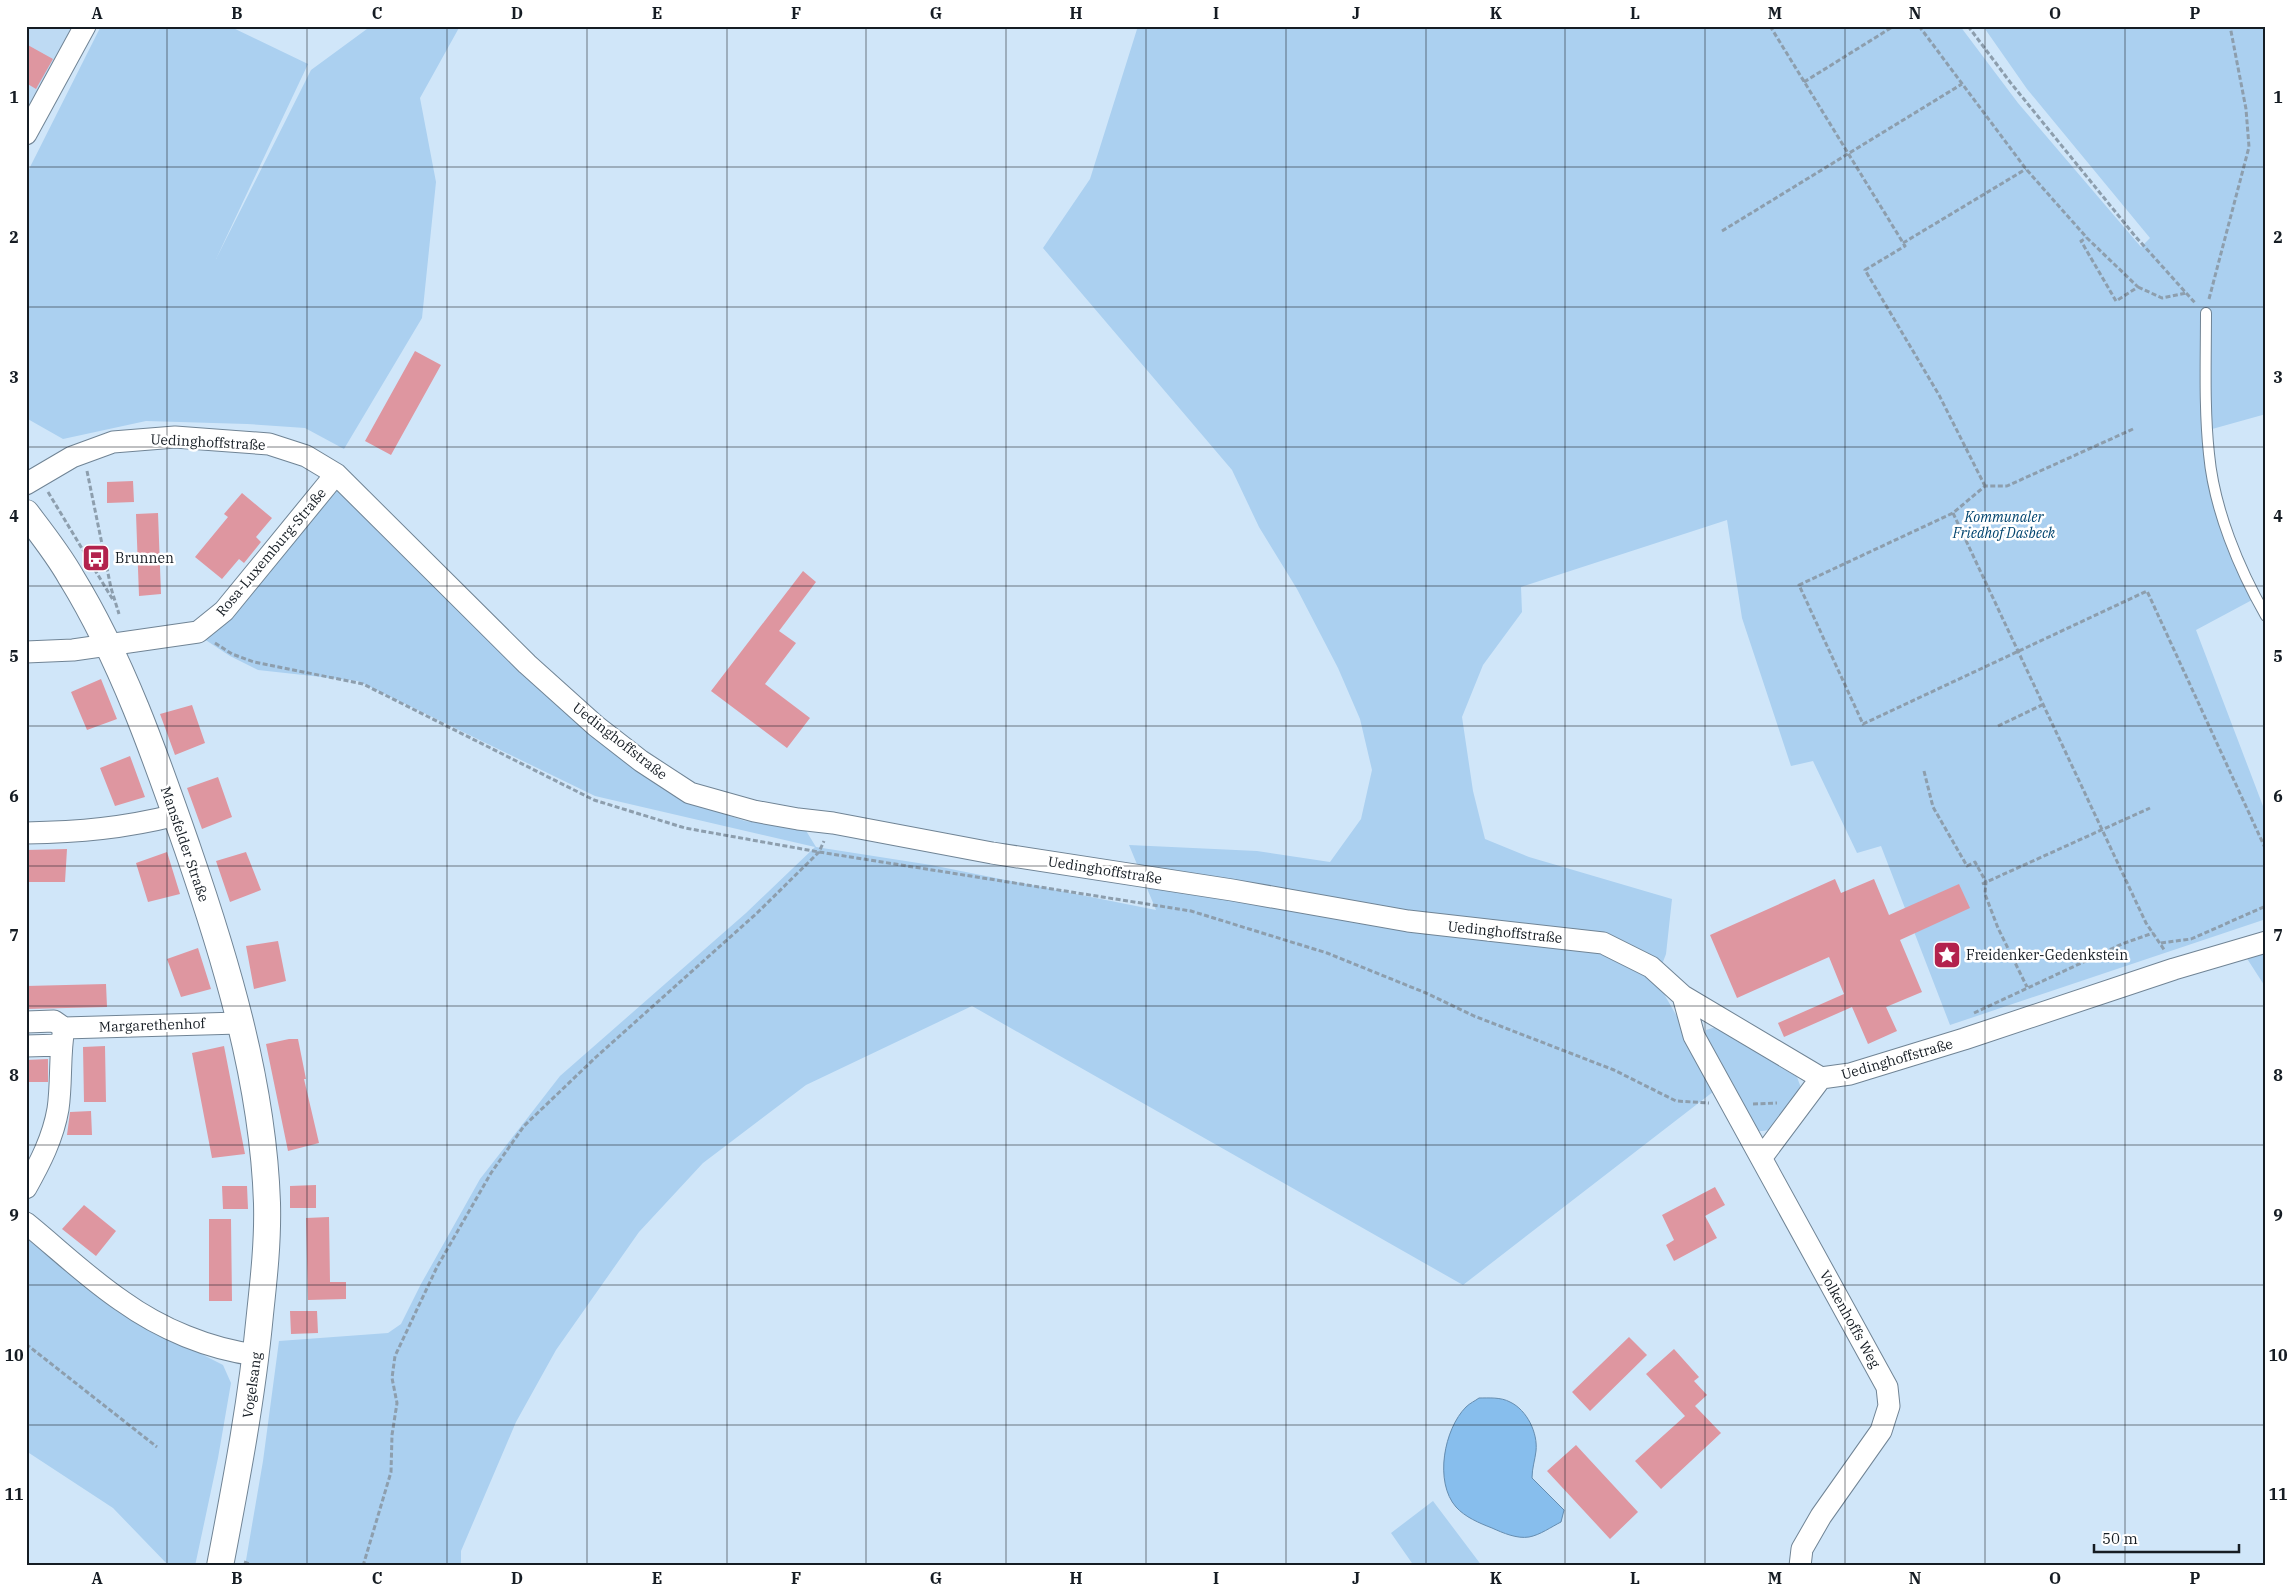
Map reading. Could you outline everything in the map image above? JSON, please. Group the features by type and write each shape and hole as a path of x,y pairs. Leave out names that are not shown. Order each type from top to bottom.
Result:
{"street":[{"path":"26,134 85,26"},
{"name":"Uedinghoffstraße","path":"32,480 83,453 113,442 143,439 175,437 270,444 306,456 336,474 527,664 596,726 641,761 690,793 754,811 833,823 992,853 1232,890 1408,922 1603,943 1651,967 1683,996 1821,1078 1850,1074 1964,1039 2174,969 2266,942"},
{"name":"Rosa-Luxemburg-Straße","path":"198,632 224,611 336,474"},
{"name":"Mansfelder Straße","path":"26,513 117,644 140,720 176,815 203,894 240,1023 257,1112 267,1202"},
{"path":"26,652 73,650 198,632"},
{"path":"26,833 85,832 136,825 176,815"},
{"name":"Volkenhoffs Weg","path":"1683,996 1694,1036 1734,1105 1887,1387 1889,1406 1881,1431 1821,1516 1802,1549 1800,1566"},
{"name":"Margarethenhof","path":"26,1022 54,1021 63,1037"},
{"name":"Margarethenhof","path":"26,1046 63,1037 240,1023"},
{"path":"26,1188 45,1153 58,1110 63,1037"},
{"path":"1762,1157 1821,1078"},
{"name":"Vogelsang","path":"220,1566 241,1455 256,1355 267,1250 267,1202"},
{"path":"26,1223 122,1301 164,1326 213,1346 256,1355"}],"lane":[{"path":"2206,313 2209,456 2231,544 2252,592 2266,616"}],"path":[{"path":"1770,26 1905,246 1865,270 1939,395 1985,486"},
{"path":"1804,82 1894,26"},
{"path":"1919,26 2026,169 2087,238 2138,287 2162,298 2186,293"},
{"path":"1968,26 2010,82 2135,236 2206,313"},
{"path":"2206,313 2248,147 2246,109 2230,26"},
{"path":"1722,231 1962,84"},
{"path":"1903,242 2026,169"},
{"path":"2087,238 2081,241 2116,301 2138,287"},
{"path":"2133,429 2008,486 1985,486 1953,513 1799,585 1863,724 2147,591 2266,850"},
{"path":"83,453 111,588 117,607 117,644"},
{"path":"32,480 73,531 117,607"},
{"path":"1953,513 2146,923 2161,943 2174,969"},
{"path":"198,632 232,654 254,662 363,684 594,800 685,828 819,852 1192,911 1327,953 1426,993 1474,1016 1614,1070 1676,1101 1734,1105 1802,1102"},
{"path":"1998,726 2044,704"},
{"path":"1924,771 1933,807 1967,866 1975,862 1984,883 1984,894 2027,987"},
{"path":"1984,883 2103,831 2150,808"},
{"path":"363,1566 391,1472 392,1435 397,1403 392,1378 395,1356 437,1267 491,1173 524,1126 596,1057 758,913 819,852 833,823"},
{"path":"2161,943 2191,939 2266,906"},
{"path":"1964,1039 1961,1029 1962,1019 2122,944 2153,933"},
{"path":"26,1344 157,1447"}],"shaded area":[{"path":"26,26 74,26 26,113"},
{"path":"1479,1398 1506,1400 1522,1410 1533,1430 1536,1451 1532,1478 1564,1510 1561,1522 1537,1535 1520,1537 1505,1534 1477,1522 1456,1507 1449,1496 1445,1484 1444,1470 1447,1442 1458,1417"}],"green space":[{"path":"101,26 229,26 308,64 216,259 311,70 371,26 460,26 420,98 436,182 422,318 344,449 305,428 247,424 146,421 63,439 26,418 26,175"},
{"name":"Kommunaler Friedhof Dasbeck","path":"1138,26 1960,26 2018,103 2141,247 2150,238 2027,89 1983,26 2266,26 2266,414 2205,431 2236,563 2252,600 2196,630 2266,814 2266,919 1950,1025 1881,846 1857,853 1813,761 1791,766 1742,618 1727,520 1521,587 1522,612 1483,665 1462,717 1473,791 1485,839 1529,857 1672,899 1666,954 1656,980 1718,1088 1463,1285 972,1006 806,1085 703,1163 639,1232 556,1350 516,1422 461,1551 461,1566 245,1566 263,1461 279,1341 388,1333 401,1324 421,1284 480,1179 560,1076 746,913 815,847 595,796 358,681 258,670 230,656 201,637 222,623 338,489 634,767 679,799 745,821 805,829 816,847 931,865 1156,910 1129,845 1257,851 1330,862 1361,819 1372,770 1360,719 1338,668 1297,589 1259,527 1232,470 1043,248 1090,179"},
{"path":"2266,952 2266,988 2246,957"},
{"path":"1716,1027 1797,1077 1804,1096 1777,1126 1763,1131 1754,1131 1705,1041 1706,1030"},
{"path":"26,1238 117,1311 223,1365 231,1383 218,1458 195,1566 169,1566 113,1508 26,1451"},
{"path":"1433,1501 1482,1566 1414,1566 1391,1533"}],"building":[{"path":"26,44 53,59 36,89 26,83"},
{"path":"415,351 441,365 391,455 365,441"},
{"path":"133,481 134,502 107,503 107,482"},
{"path":"242,493 272,518 256,537 261,542 244,563 239,559 222,579 195,557 228,517 224,514"},
{"path":"158,513 161,594 139,596 136,514"},
{"path":"803,571 816,582 779,631 796,643 765,684 810,718 787,748 711,691"},
{"path":"101,679 117,719 87,730 71,692"},
{"path":"192,705 205,743 175,755 160,714"},
{"path":"130,756 145,797 115,806 100,768"},
{"path":"218,777 232,817 202,829 187,788"},
{"path":"67,849 65,882 26,882 26,850"},
{"path":"167,852 180,894 148,902 136,863"},
{"path":"246,852 261,890 230,902 216,861"},
{"path":"1835,879 1841,893 1874,879 1889,915 1959,884 1970,908 1900,940 1922,992 1886,1007 1897,1031 1868,1044 1852,1007 1784,1037 1778,1023 1844,994 1829,957 1737,998 1710,935"},
{"path":"278,941 286,981 254,989 246,946"},
{"path":"198,948 211,989 181,997 167,959"},
{"path":"106,984 107,1007 26,1009 26,986"},
{"path":"298,1039 306,1079 304,1079 319,1143 288,1151 266,1044"},
{"path":"105,1046 106,1102 84,1102 83,1047"},
{"path":"224,1046 245,1154 212,1158 192,1053"},
{"path":"48,1059 48,1082 26,1082 26,1060"},
{"path":"91,1111 92,1135 67,1135 70,1112"},
{"path":"316,1185 316,1208 290,1208 290,1186"},
{"path":"222,1186 247,1186 248,1209 223,1209"},
{"path":"1715,1187 1725,1205 1705,1216 1717,1238 1674,1261 1666,1245 1674,1240 1662,1215"},
{"path":"84,1205 116,1231 96,1256 62,1229"},
{"path":"329,1217 330,1282 346,1282 346,1299 308,1300 306,1218"},
{"path":"209,1219 231,1219 232,1301 209,1301"},
{"path":"290,1311 317,1311 318,1333 291,1334"},
{"path":"1629,1337 1647,1355 1590,1411 1572,1392"},
{"path":"1674,1349 1699,1377 1694,1381 1707,1395 1695,1406 1721,1433 1661,1489 1635,1461 1685,1416 1646,1374"},
{"path":"1576,1445 1638,1512 1610,1539 1547,1471"}],"place":[{"name":"Brunnen","path":"96,558"},
{"name":"Freidenker-Gedenkstein","path":"1947,955"}]}
